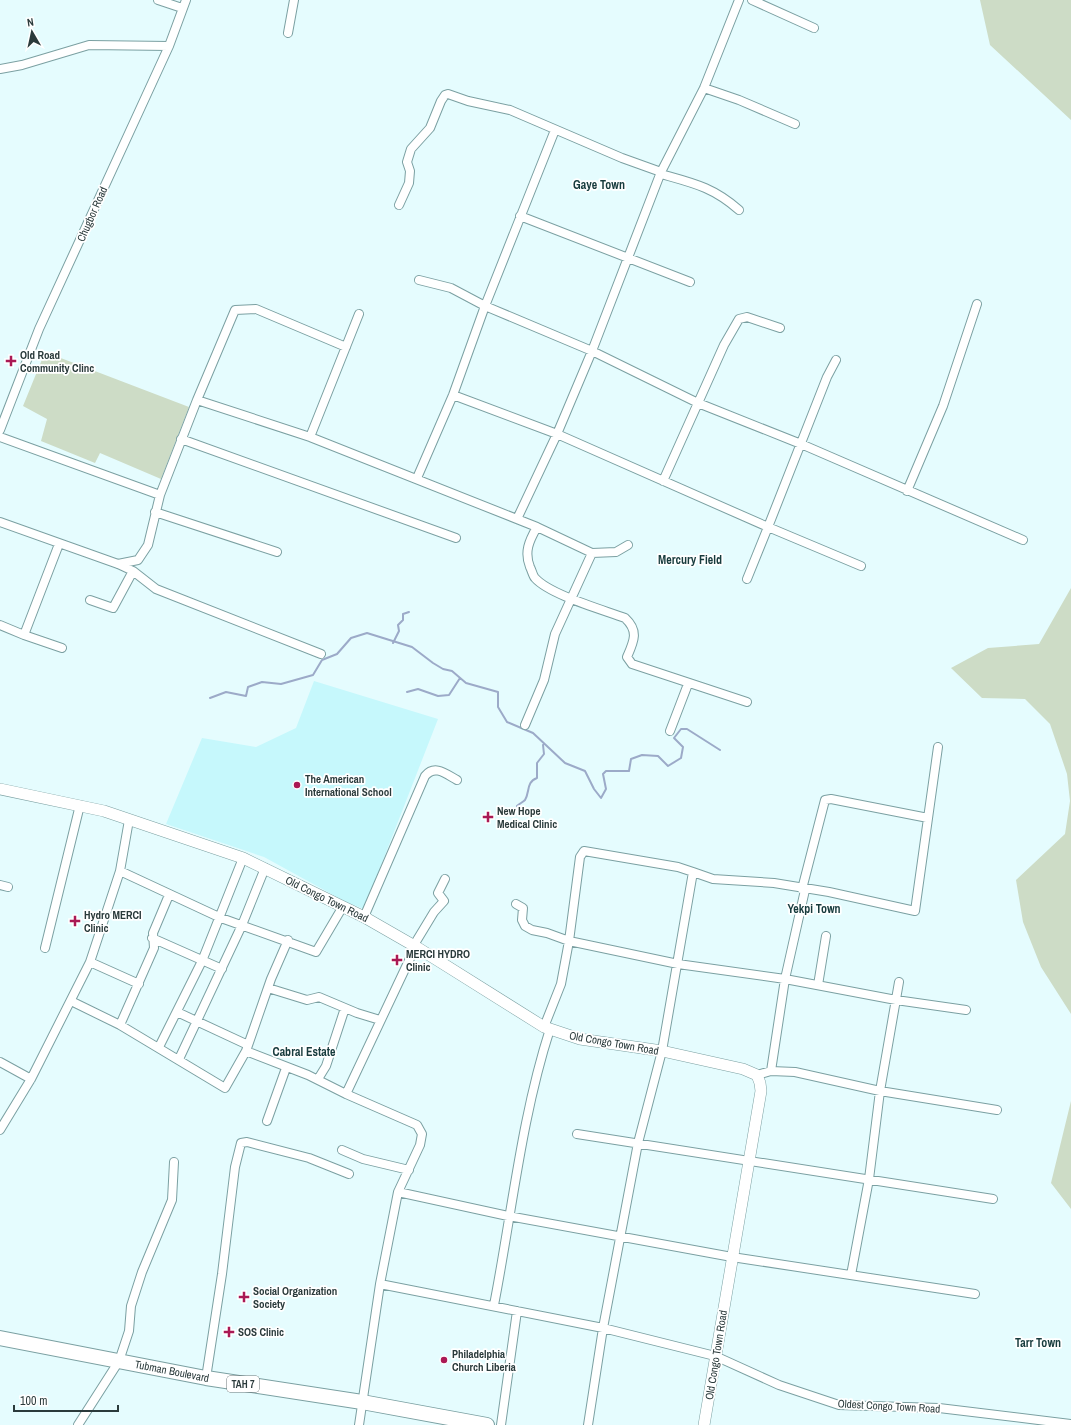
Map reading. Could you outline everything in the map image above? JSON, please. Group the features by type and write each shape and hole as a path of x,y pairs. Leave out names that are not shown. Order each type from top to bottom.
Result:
{"highway":[{"name":"Tubman Boulevard","path":"0,1338 206,1378 362,1402 482,1424"}],"street":[{"path":"158,0 182,8"},
{"name":"Chugbor Road","path":"0,430 39,329 169,46 186,0"},
{"path":"288,33 294,0"},
{"path":"517,519 557,434 592,351 661,173 704,88 739,0"},
{"path":"752,0 814,28"},
{"path":"0,69 22,65 89,45 169,46"},
{"path":"704,88 739,100 795,124"},
{"path":"399,205 408,183 410,171 407,162 411,149 430,128 445,95 448,94 468,101 510,110 622,158 661,173 707,187 724,197 739,210"},
{"path":"417,478 453,395 485,306 555,130"},
{"path":"520,216 690,282"},
{"path":"419,280 451,288 485,306 592,351 698,403 801,444 1023,540"},
{"path":"907,491 943,406 977,304"},
{"path":"118,564 138,560 148,545 160,495 197,400 235,310 256,309 346,347"},
{"path":"310,437 359,314"},
{"path":"663,481 724,345 739,319 747,317 780,328"},
{"path":"747,579 827,378 836,360"},
{"path":"453,395 557,434 768,527 861,566"},
{"path":"197,400 310,437 417,478 537,527 592,553 616,552 628,545"},
{"path":"0,438 160,495"},
{"path":"182,439 456,538"},
{"path":"155,512 278,552"},
{"path":"0,522 118,564 132,570 156,589 321,654"},
{"path":"537,527 529,541 527,551 528,562 535,578 546,586 572,598 625,618 632,624 635,634 627,657 632,664 688,684 747,702"},
{"path":"24,635 59,544"},
{"path":"525,725 544,680 555,634 592,553"},
{"path":"90,600 113,608 132,570"},
{"path":"0,625 62,648"},
{"path":"670,732 688,684"},
{"path":"494,1305 525,1122 547,1028 562,984 580,857 584,851 678,867 713,878 774,883 804,890 829,892 915,910 938,747"},
{"path":"364,917 425,776 430,770 435,769 457,780"},
{"name":"Old Congo Town Road","path":"0,789 80,806 130,820 243,858 342,908 364,917 416,947 547,1028 580,1039 662,1051 743,1069 757,1075 760,1082 761,1091 704,1425"},
{"path":"771,1070 785,980 825,800 831,799 928,818"},
{"path":"45,948 80,806"},
{"path":"0,1130 31,1079 90,962 120,871 130,820"},
{"path":"159,1047 202,961 221,918 243,858"},
{"path":"179,1059 242,925 265,868"},
{"path":"120,871 221,918 288,940 316,952 342,908"},
{"path":"588,1425 603,1328 622,1236 638,1143 662,1051 693,872"},
{"path":"346,1094 413,952 434,912 444,901 438,893 445,879"},
{"path":"120,1025 154,948 152,938 169,895"},
{"path":"516,904 523,908 522,920 525,926 532,930 547,933 569,941 678,964 818,985 896,1000 966,1010"},
{"path":"818,985 826,936"},
{"path":"152,938 202,961 222,968"},
{"path":"71,1001 120,1025 159,1047 225,1088 247,1048 268,988 288,940"},
{"path":"90,962 139,984"},
{"path":"851,1275 870,1179 880,1091 899,982"},
{"path":"268,988 307,1000 319,997 380,1020"},
{"path":"318,1079 326,1066 345,1008"},
{"path":"177,1012 286,1068 318,1079 346,1094 417,1125 422,1134 420,1145 398,1192 380,1284 359,1425"},
{"path":"0,1062 31,1079"},
{"path":"267,1121 286,1068"},
{"path":"757,1075 771,1070 795,1072 880,1091 997,1110"},
{"path":"577,1134 638,1143 749,1163 870,1179 993,1199"},
{"path":"206,1378 222,1274 235,1167 241,1143 246,1142 302,1156 349,1174"},
{"path":"342,1150 363,1159 409,1170"},
{"path":"78,1425 119,1361 129,1330 133,1300 142,1272 172,1200 174,1162"},
{"path":"398,1192 508,1216 732,1257 975,1294"},
{"name":"Oldest Congo Town Road","path":"380,1284 494,1305 603,1328 715,1356 779,1385 839,1405 939,1408 1071,1424"},
{"path":"501,1425 517,1311"}],"shaded area":[{"name":"The American International School","path":"314,681 438,719 364,909 346,902 264,857 166,824 202,738 256,747 296,728"}],"green space":[{"path":"980,0 1071,0 1071,120 990,45"},
{"path":"45,352 189,407 161,479 100,453 95,463 41,441 47,419 23,406"},
{"path":"1071,588 1071,1014 1041,967 1023,922 1016,880 1065,834 1070,801 1067,774 1050,724 1025,699 982,698 951,668 988,648 1039,644"},
{"path":"1071,1101 1071,1209 1051,1183"}],"waterway":[{"path":"393,643 399,631 398,625 403,620 403,614 409,612"},
{"path":"210,698 226,692 246,696 248,687 262,682 281,684 313,675 322,660 337,654 351,638 367,633 412,647 433,663 443,669 452,671 466,683 498,692 498,707 507,722 533,733 565,763 585,771 594,789 601,798 606,789 603,774 606,771 629,771 631,759 642,755 658,756 668,766 681,758 683,747 674,738 681,729 687,729 720,750"},
{"path":"407,692 418,689 438,696 449,695 460,678"},
{"path":"517,806 525,800 531,782 537,778 537,763 544,754 543,745"}],"place":[{"name":"Old Road Community Clinc","path":"11,361"},
{"name":"The American International School","path":"297,785"},
{"name":"New Hope Medical Clinic","path":"488,817"},
{"name":"Hydro MERCI Clinic","path":"75,921"},
{"name":"MERCI HYDRO Clinic","path":"397,960"},
{"name":"Social Organization Society","path":"244,1297"},
{"name":"SOS Clinic","path":"229,1332"},
{"name":"Philadelphia Church Liberia","path":"444,1360"}],"district":[{"name":"Gaye Town","path":"599,185"},
{"name":"Mercury Field","path":"690,560"},
{"name":"Yekpi Town","path":"814,909"},
{"name":"Cabral Estate","path":"304,1052"},
{"name":"Tarr Town","path":"1038,1343"}]}
